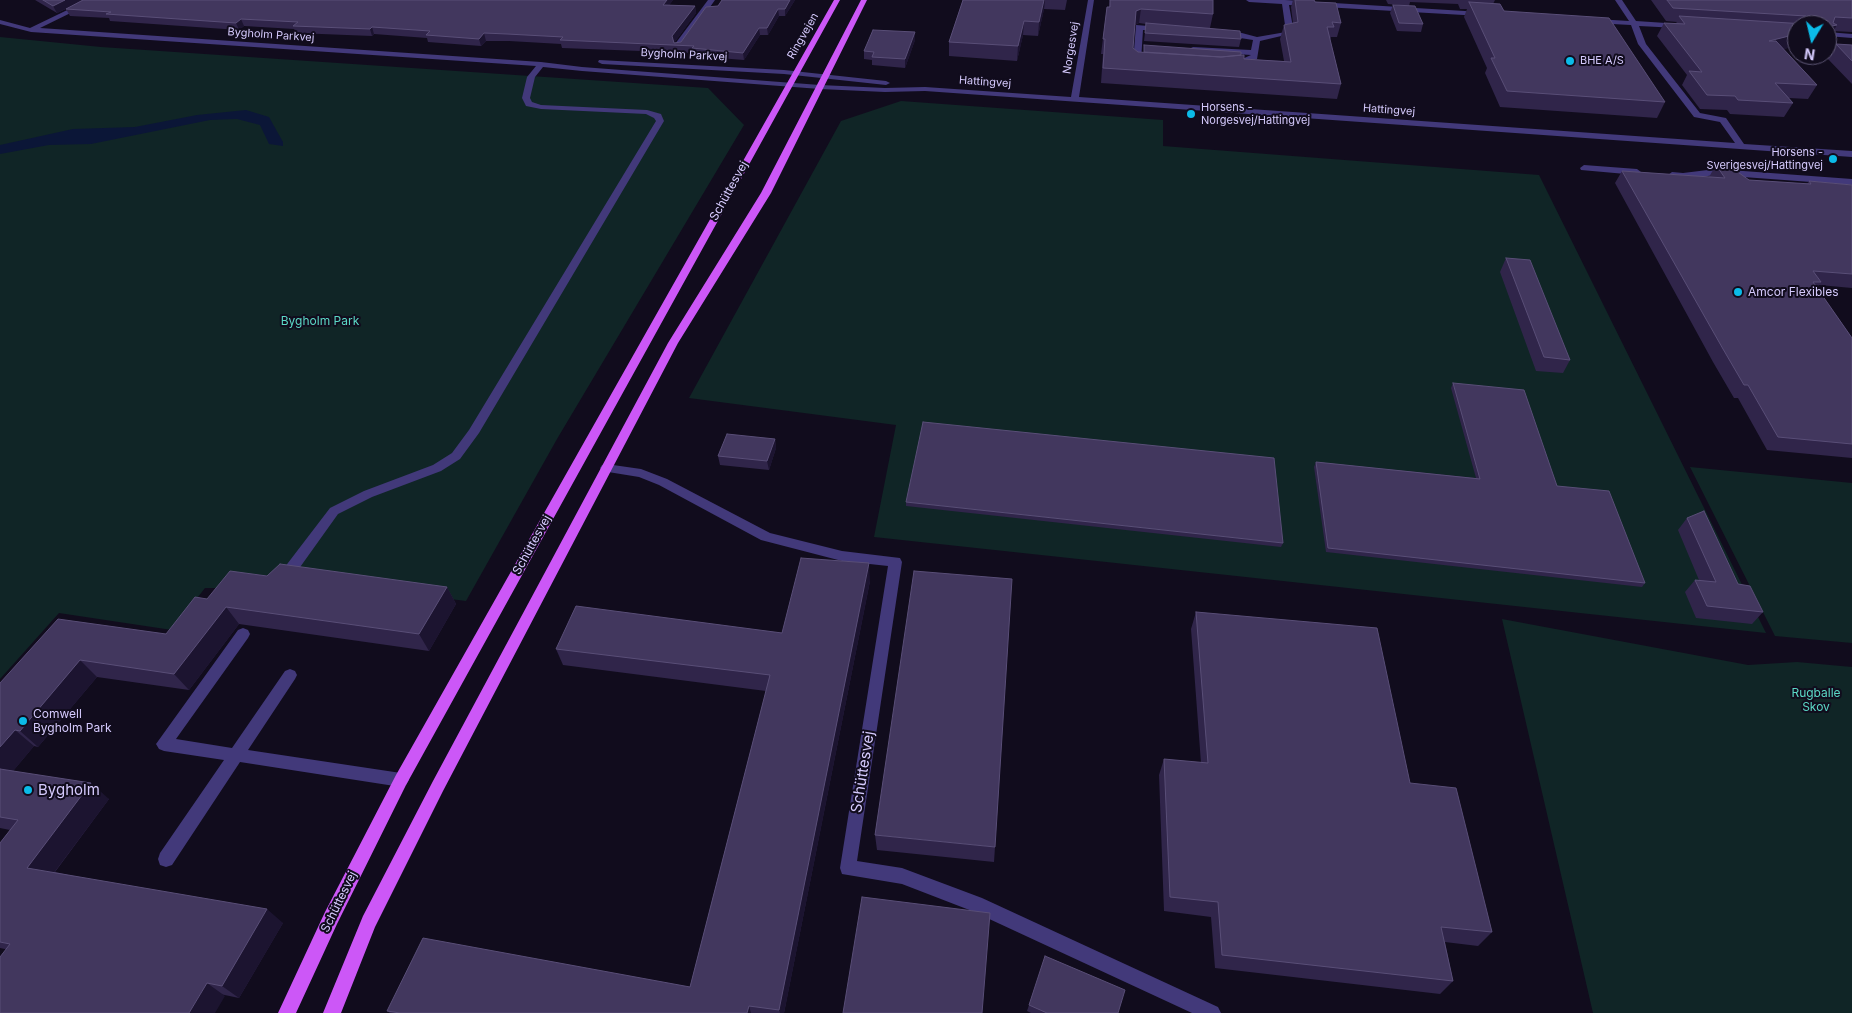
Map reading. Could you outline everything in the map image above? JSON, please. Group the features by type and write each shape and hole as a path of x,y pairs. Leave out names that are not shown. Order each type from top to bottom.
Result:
{"main road":[{"name":"Ringvejen","path":"792,79 837,0"},
{"path":"332,1013 369,922 438,786 678,335 766,193 864,0"},
{"name":"Schüttesvej","path":"287,1013 330,918 401,780 792,79"}],"street":[{"path":"31,30 94,0"},
{"path":"678,46 712,0"},
{"name":"Norgesvej","path":"1074,100 1090,0"},
{"path":"1249,0 1359,3 1487,14"},
{"path":"1618,0 1634,23 1642,44 1697,115 1723,120 1741,146"},
{"path":"1219,32 1238,34 1257,40 1290,33 1285,2"},
{"path":"1585,20 1691,26"},
{"name":"Bygholm Parkvej","path":"0,22 31,30 541,64 582,69 823,81"},
{"path":"1146,63 1137,63 1139,27 1169,29"},
{"path":"1837,35 1852,36"},
{"path":"1225,67 1240,65 1254,57 1257,40"},
{"path":"1138,45 1148,46"},
{"path":"1187,48 1255,53"},
{"name":"Bygholm Parkvej","path":"541,64 589,62 823,81"},
{"path":"282,581 334,510 368,494 436,468 456,456 478,426 660,121 658,116 647,112 541,107 529,104 526,98 531,77 541,64"},
{"name":"Hattingvej","path":"823,81 885,90 925,89"},
{"name":"Hattingvej","path":"823,81 1852,154"},
{"path":"1584,168 1644,173"},
{"path":"1663,174 1683,176 1716,172 1852,182"},
{"name":"Schüttesvej","path":"606,468 641,473 663,482 766,537 842,556 895,562 848,868 902,876 976,904 1212,1013"},
{"path":"243,634 164,744 401,780"},
{"path":"166,858 290,675"}],"green space":[{"name":"Bygholm Park","path":"0,37 101,47 708,88 744,125 557,439 466,601 254,574 252,578 220,588 205,588 172,630 59,613 0,679"},
{"path":"901,101 1163,120 1163,146 1539,175 1766,633 874,537 896,425 689,398 841,121"},
{"path":"1690,467 1852,483 1852,643 1775,636"},
{"name":"Rugballe Skov","path":"1502,619 1748,665 1797,662 1852,667 1852,1013 1593,1013"}],"water":[{"path":"246,110 269,117 283,142 283,146 269,144 260,125 237,119 210,120 91,144 49,145 0,154 0,145 73,129 135,127 197,115"}],"building":[{"path":"43,0 65,0 53,6"},
{"path":"83,0 667,0 663,5 695,6 672,36 674,43 681,42 706,7 718,6 722,0 790,0 785,9 778,9 767,28 759,28 743,53 692,48 694,46 560,40 563,37 484,33 479,39 426,35 430,31 372,27 370,29 293,26 298,22 241,19 236,23 106,14 111,12 66,9"},
{"path":"963,0 1044,0 1039,22 1024,21 1018,46 949,42"},
{"path":"1110,0 1213,0 1213,14 1141,9 1136,11 1133,48 1138,52 1221,57 1244,55 1244,59 1291,62 1284,25 1298,22 1295,0 1336,3 1341,23 1332,22 1334,27 1327,27 1341,84 1103,68 1105,39 1103,39 1107,7 1110,7"},
{"path":"1667,0 1852,0 1852,18 1837,17 1837,15 1789,15 1673,8"},
{"name":"BHE A/S","path":"1469,2 1500,4 1504,11 1609,18 1665,102 1507,91 1491,58 1495,58"},
{"path":"1393,5 1415,6 1423,24 1399,23"},
{"path":"1679,16 1787,23 1787,36 1769,41 1776,41 1787,53 1787,65 1798,65 1817,85 1775,83 1793,103 1738,100 1735,96 1707,95 1689,71 1702,72 1664,23 1685,24"},
{"path":"1146,23 1240,31 1241,39 1145,33"},
{"path":"873,30 915,32 905,59 872,57 874,52 864,51"},
{"path":"1837,44 1852,45 1852,61 1837,45"},
{"path":"1144,45 1241,52 1241,55 1221,57 1144,52"},
{"name":"Amcor Flexibles","path":"1724,164 1749,180 1811,184 1809,181 1852,185 1852,274 1813,271 1821,282 1813,282 1852,338 1852,444 1778,437 1748,385 1744,385 1622,171 1725,178 1716,165"},
{"path":"1506,258 1530,260 1570,360 1544,357"},
{"path":"1453,383 1524,390 1557,486 1609,491 1645,583 1328,548 1316,462 1480,479"},
{"path":"923,422 1274,458 1283,543 906,502"},
{"path":"727,434 775,439 767,461 718,456"},
{"path":"1704,511 1738,584 1750,586 1763,612 1707,606 1695,580 1716,582 1687,518"},
{"path":"801,558 869,563 779,1010 749,1006 747,1013 400,1013 387,1011 423,938 690,987 770,675 556,649 576,606 782,633"},
{"path":"280,564 447,587 419,634 226,607 174,674 80,660 20,731 15,730 0,747 0,683 58,619 166,634 195,597 207,599 230,571 267,576"},
{"path":"914,571 1012,579 995,847 875,835"},
{"path":"1196,612 1377,628 1410,783 1456,788 1492,932 1441,927 1453,981 1222,955 1218,902 1170,897 1164,759 1208,763"},
{"path":"0,769 91,783 27,868 267,909 222,986 207,983 189,1013 0,1013 0,957 10,944 0,942 0,843 18,820 0,817"},
{"path":"862,897 990,913 982,1013 843,1013"},
{"path":"1045,956 1125,990 1118,1013 1047,1013 1029,1005"}],"place":[{"name":"BHE A/S","path":"1570,61"},
{"name":"Horsens - Norgesvej/Hattingvej","path":"1191,114"},
{"name":"Horsens - Sverigesvej/Hattingvej","path":"1833,159"},
{"name":"Amcor Flexibles","path":"1738,292"},
{"name":"Comwell Bygholm Park","path":"23,721"},
{"name":"Bygholm","path":"28,790"}]}
